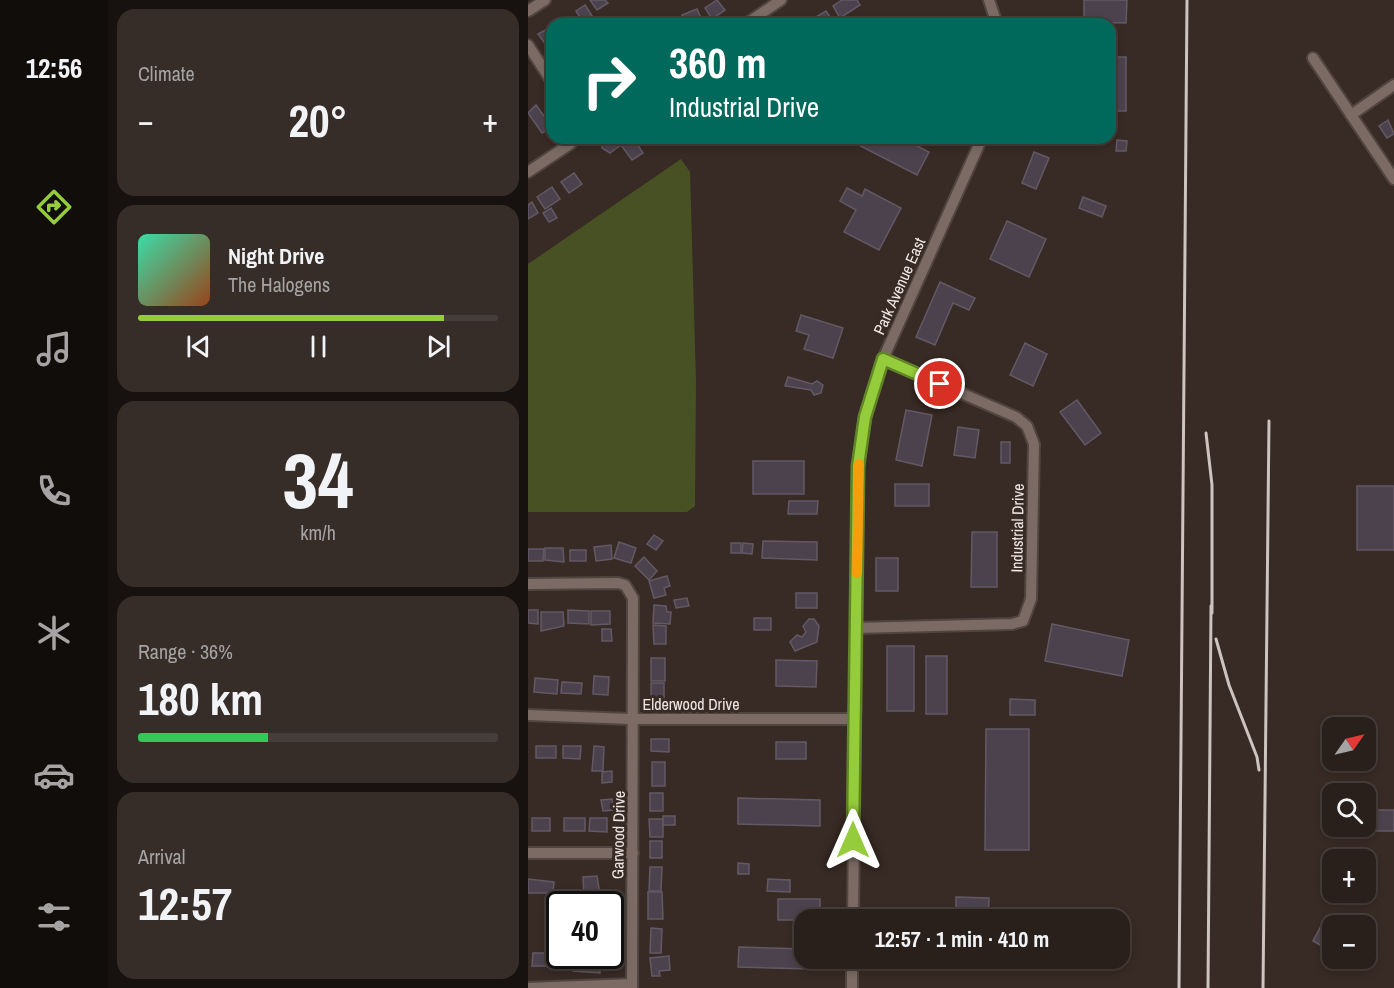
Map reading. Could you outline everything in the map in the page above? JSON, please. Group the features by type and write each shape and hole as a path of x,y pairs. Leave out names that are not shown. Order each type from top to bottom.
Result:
{"street":[{"path":"528,11 545,0"},
{"path":"756,18 781,0"},
{"path":"989,0 995,18"},
{"path":"528,45 546,73"},
{"path":"1313,58 1394,180"},
{"path":"1351,115 1394,86"},
{"path":"528,172 570,144"},
{"name":"Park Avenue East","path":"853,909 858,466 865,417 883,359 979,144"},
{"name":"Industrial Drive","path":"856,628 1012,624 1023,621 1031,599 1034,444 1027,426 1016,417 883,359"},
{"name":"Garwood Drive","path":"528,584 610,582 625,585 633,598 630,719 634,786 632,986"},
{"name":"Elderwood Drive","path":"528,715 630,719 854,719"},
{"path":"528,853 633,853"},
{"path":"852,969 852,988"},
{"path":"528,988 632,986"}],"green space":[{"path":"681,159 690,172 696,380 695,506 687,512 528,512 528,264"}],"building":[{"path":"590,0 605,0 608,3 597,10"},
{"path":"717,0 725,10 711,18 705,8"},
{"path":"842,0 857,0 860,5 840,18 833,6"},
{"path":"1084,0 1127,0 1126,23 1116,23 1116,18 1084,18"},
{"path":"585,5 593,18 580,18 576,11"},
{"path":"697,9 701,18 683,18 682,15"},
{"path":"826,11 831,18 817,18"},
{"path":"546,30 546,45 538,34"},
{"path":"1116,57 1126,57 1126,111 1116,111"},
{"path":"536,105 546,119 546,131 542,133 528,113"},
{"path":"1388,120 1394,134 1387,138 1379,126"},
{"path":"1117,140 1127,141 1126,151 1116,151"},
{"path":"602,144 637,144 643,153 632,160 621,145 610,153 602,148"},
{"path":"857,144 914,144 929,152 917,175"},
{"path":"1034,152 1049,158 1036,189 1022,183"},
{"path":"574,173 582,184 569,193 561,182"},
{"path":"552,187 560,199 545,209 537,197"},
{"path":"847,188 862,196 865,189 901,208 879,250 844,232 856,210 840,201"},
{"path":"1083,197 1106,206 1102,217 1079,208"},
{"path":"532,202 538,213 528,219 528,205"},
{"path":"551,208 557,218 549,222 543,213"},
{"path":"1007,221 1046,239 1029,277 990,259"},
{"path":"940,282 975,298 969,310 953,303 935,345 916,337"},
{"path":"801,315 843,328 833,358 804,349 809,335 796,331"},
{"path":"1025,343 1047,354 1033,386 1010,375"},
{"path":"788,377 812,384 817,381 823,385 821,393 814,395 811,390 785,386"},
{"path":"1077,400 1101,433 1085,445 1060,412"},
{"path":"906,410 932,415 922,466 896,460"},
{"path":"958,427 979,430 975,458 954,455"},
{"path":"1001,442 1010,442 1010,463 1001,463"},
{"path":"753,461 804,461 804,494 753,494"},
{"path":"895,484 929,484 929,506 895,506"},
{"path":"1357,486 1394,486 1394,550 1357,550"},
{"path":"789,501 818,501 817,514 788,514"},
{"path":"972,532 997,532 997,587 971,587"},
{"path":"654,535 663,541 656,550 647,544"},
{"path":"763,541 817,542 817,560 762,558"},
{"path":"619,542 636,548 631,563 614,558"},
{"path":"731,543 741,543 741,553 731,553"},
{"path":"743,543 753,544 752,554 742,553"},
{"path":"611,545 612,559 596,561 594,547"},
{"path":"545,548 563,548 564,562 545,560"},
{"path":"528,549 544,549 543,561 528,561"},
{"path":"570,550 586,550 586,561 570,561"},
{"path":"644,557 657,571 649,580 635,566"},
{"path":"876,558 898,558 898,591 876,591"},
{"path":"667,576 670,586 664,588 666,595 654,598 649,581"},
{"path":"796,593 817,593 817,608 796,608"},
{"path":"687,598 689,606 676,608 674,600"},
{"path":"654,605 666,606 667,612 671,612 670,624 653,623"},
{"path":"528,610 538,610 538,624 528,623"},
{"path":"568,610 589,611 589,624 568,623"},
{"path":"591,611 610,611 610,624 591,625"},
{"path":"541,612 563,612 564,626 541,631"},
{"path":"754,618 771,618 771,630 754,630"},
{"path":"809,619 814,619 819,626 817,642 795,651 790,642 797,635 802,637 806,632 803,626"},
{"path":"1052,624 1129,640 1122,676 1045,661"},
{"path":"653,625 666,626 666,644 654,644"},
{"path":"602,629 611,629 612,641 602,641"},
{"path":"887,646 914,646 914,711 887,711"},
{"path":"926,656 947,656 947,714 926,714"},
{"path":"651,658 665,658 665,681 651,681"},
{"path":"776,660 817,661 816,687 776,686"},
{"path":"594,676 609,677 608,695 593,694"},
{"path":"535,678 558,680 557,694 534,692"},
{"path":"562,682 582,683 581,694 561,693"},
{"path":"651,683 664,683 664,700 651,700"},
{"path":"1010,699 1035,700 1035,715 1010,715"},
{"path":"986,729 1029,729 1029,850 985,850"},
{"path":"651,739 669,739 669,752 651,751"},
{"path":"776,742 806,742 806,759 776,759"},
{"path":"536,746 556,746 556,758 536,758"},
{"path":"563,746 581,746 580,759 563,758"},
{"path":"594,746 604,747 603,771 592,771"},
{"path":"652,762 665,762 665,786 652,786"},
{"path":"612,771 612,782 602,783 602,772"},
{"path":"650,793 663,793 663,811 650,811"},
{"path":"738,798 820,800 820,826 738,824"},
{"path":"612,799 614,810 603,811 601,800"},
{"path":"1376,810 1394,810 1394,831 1376,831"},
{"path":"663,816 675,816 675,825 663,825"},
{"path":"532,818 550,818 550,831 532,831"},
{"path":"564,818 585,818 585,831 564,831"},
{"path":"590,818 607,818 607,832 589,831"},
{"path":"649,819 663,819 663,837 650,837"},
{"path":"650,841 662,841 662,858 650,858"},
{"path":"738,863 749,864 749,874 738,874"},
{"path":"650,867 662,867 661,891 649,891"},
{"path":"597,876 599,891 584,891 583,877"},
{"path":"528,879 554,882 553,891 528,893"},
{"path":"768,879 790,880 790,892 767,891"},
{"path":"648,892 662,892 663,919 648,919"},
{"path":"956,897 989,898 988,909 956,909"},
{"path":"778,899 820,899 820,909 794,909 794,920 778,920"},
{"path":"1322,924 1322,946 1313,941"},
{"path":"651,928 662,929 661,953 650,953"},
{"path":"739,947 794,949 794,969 738,967"},
{"path":"533,953 546,953 546,966 532,966"},
{"path":"669,956 670,970 659,971 660,976 652,976 650,958"},
{"path":"573,969 600,969 600,973 573,971"}],"railway":[{"path":"1179,988 1187,0"},
{"path":"1263,988 1269,421"},
{"path":"1206,433 1212,485 1212,613"},
{"path":"1208,988 1211,606"},
{"path":"1216,639 1229,685 1257,757 1259,770"}],"slow traffic":[{"path":"857,573 859,464"}],"route":[{"path":"853,840 858,466 865,417 883,359 940,384"}]}
